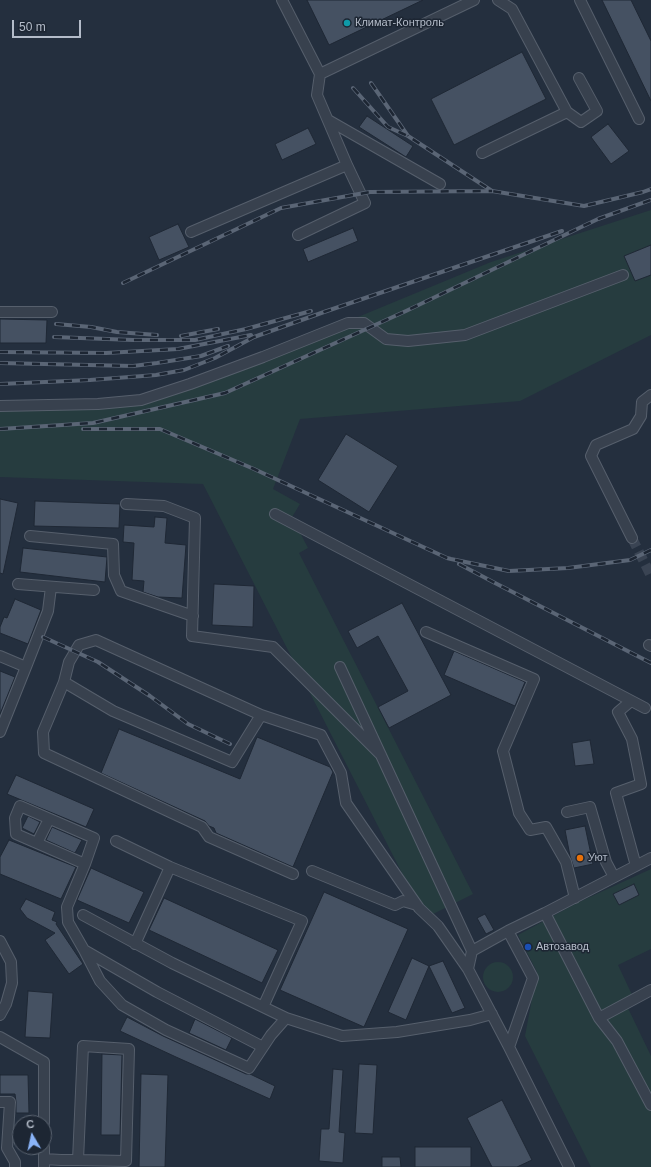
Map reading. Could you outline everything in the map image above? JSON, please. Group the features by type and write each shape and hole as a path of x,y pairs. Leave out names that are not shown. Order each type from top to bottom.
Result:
{"street":[{"path":"282,0 320,74 317,95 365,203 298,235"},
{"path":"320,74 474,0"},
{"path":"498,0 512,9 567,112 581,122 597,111 579,78"},
{"path":"580,0 639,119"},
{"path":"482,153 567,112"},
{"path":"328,120 440,184"},
{"path":"191,232 347,165"},
{"path":"0,406 98,404 141,400 263,357 348,323 364,323 386,339 408,341 465,335 623,275"},
{"path":"0,312 52,312"},
{"path":"632,538 591,456 596,446 632,428 641,416 642,402 651,395"},
{"path":"126,504 164,506 195,518 192,636 273,647 381,755"},
{"path":"275,514 645,708"},
{"path":"30,536 113,544 114,575 121,591 193,616"},
{"path":"18,584 94,590"},
{"path":"0,732 48,611 51,587"},
{"path":"426,632 534,679 503,751 519,813 530,830 546,828 566,862 575,898"},
{"path":"293,874 209,837 202,827 44,753 43,732 64,682 69,662 79,645 96,640 261,715 321,735 341,773 346,803 417,905 438,926 468,969 569,1167"},
{"path":"0,656 26,667"},
{"path":"340,667 472,951 468,969"},
{"path":"64,682 113,711 232,762 261,715"},
{"path":"632,702 618,712 632,740 641,784 616,794 636,866"},
{"path":"85,864 16,834 15,818 20,806 94,838 85,864 67,906 68,922 100,981 122,1005 166,1030 248,1068 271,1035 286,1018"},
{"path":"567,812 590,807 606,862 614,877"},
{"path":"37,843 49,819"},
{"path":"116,841 170,867 302,921 263,1007"},
{"path":"472,951 651,858"},
{"path":"135,944 170,867"},
{"path":"312,871 395,905 403,901 417,905"},
{"path":"545,913 599,1018 617,1041 651,1105"},
{"path":"83,915 172,963 286,1018 342,1036 397,1032 470,1020 492,1014"},
{"path":"508,931 533,978 509,1047"},
{"path":"0,941 11,962 12,983 6,1004 0,1015"},
{"path":"84,950 157,992 263,1047"},
{"path":"599,1018 651,990"},
{"path":"0,1037 44,1062 44,1115"},
{"path":"44,1163 78,1160 126,1161 129,1049 84,1046 78,1160"},
{"path":"0,1102 10,1102 3,1148 16,1162 15,1167"}],"green space":[{"path":"651,210 651,335 520,401 300,419 273,489 300,504 292,517 308,548 299,553 473,894 425,918 203,484 0,477 0,408 118,407 266,355 491,262"},
{"path":"651,869 651,949 618,965 634,999 626,1004 651,1056 651,1167 591,1167 525,1036 537,972 518,935 577,903"},
{"path":"498,962 504,963 512,971 512,983 504,991 498,992 492,991 484,983 483,977 484,971 492,963"}],"building":[{"name":"Климат-Контроль","path":"307,0 423,0 329,45"},
{"path":"602,0 631,0 651,41 651,101"},
{"path":"522,52 546,99 454,145 431,99"},
{"path":"367,116 413,146 406,157 359,127"},
{"path":"608,124 629,151 611,164 591,137"},
{"path":"308,128 316,144 282,160 275,144"},
{"path":"178,224 189,247 159,260 149,237"},
{"path":"353,228 358,241 308,262 303,249"},
{"path":"651,245 651,275 635,281 624,256"},
{"path":"0,319 47,320 46,343 0,343"},
{"path":"346,434 398,466 369,512 318,480"},
{"path":"0,499 18,503 3,574 0,573"},
{"path":"35,501 120,504 119,528 34,526"},
{"path":"155,517 167,518 165,543 186,545 182,598 158,597 143,592 144,581 132,580 134,543 123,542 124,525 154,527"},
{"path":"23,548 107,557 105,582 20,572"},
{"path":"214,584 254,586 253,627 212,625"},
{"path":"15,599 41,610 28,644 0,633 0,627 4,617 7,618"},
{"path":"402,603 451,695 389,728 378,707 408,691 378,636 357,648 348,631"},
{"path":"454,651 525,682 515,706 444,675"},
{"path":"0,671 15,677 0,714"},
{"path":"119,729 240,779 257,737 330,767 333,772 293,867 216,833 214,828 209,826 205,821 101,773"},
{"path":"590,740 594,764 575,766 572,743"},
{"path":"16,775 94,809 86,827 7,794"},
{"path":"28,816 40,822 34,834 22,828"},
{"path":"585,826 593,864 574,868 565,830"},
{"path":"52,827 82,840 75,853 46,840"},
{"path":"9,840 76,867 61,899 0,874 0,857"},
{"path":"91,868 144,892 129,923 77,900"},
{"path":"634,884 639,895 619,905 613,894"},
{"path":"324,892 408,929 364,1027 280,990"},
{"path":"164,898 278,950 262,983 149,930"},
{"path":"26,899 55,912 52,920 57,922 56,924 83,964 69,974 45,940 55,933 27,918 20,909"},
{"path":"485,914 494,930 486,934 477,918"},
{"path":"412,958 429,966 406,1020 388,1012"},
{"path":"443,961 465,1008 452,1013 429,966"},
{"path":"28,991 53,993 50,1038 25,1037"},
{"path":"127,1017 163,1036 275,1086 270,1099 120,1031"},
{"path":"195,1019 232,1038 226,1050 189,1033"},
{"path":"102,1054 122,1055 120,1135 101,1135"},
{"path":"359,1064 377,1065 373,1134 355,1133"},
{"path":"333,1069 343,1070 339,1132 345,1133 343,1163 319,1161 321,1129 329,1129"},
{"path":"141,1074 168,1075 165,1167 139,1167"},
{"path":"0,1075 28,1075 29,1113 16,1113 15,1094 0,1094"},
{"path":"502,1100 532,1160 517,1167 492,1167 467,1118"},
{"path":"415,1147 471,1147 471,1167 415,1167"},
{"path":"382,1157 400,1157 401,1167 382,1167"}],"tunnel":[{"path":"632,538 651,576"}],"railway":[{"path":"371,83 408,136"},
{"path":"353,88 388,127 408,136 492,191 584,206 651,189"},
{"path":"123,283 281,208 370,192 492,191"},
{"path":"0,429 93,423 225,393 406,311 598,219 651,200"},
{"path":"0,384 156,375 184,370 215,358 254,337 562,231"},
{"path":"54,337 133,340 195,340 246,329 311,311"},
{"path":"56,324 91,327 117,332 157,335"},
{"path":"181,336 218,329"},
{"path":"0,352 106,353 178,349 251,335"},
{"path":"0,363 133,366 201,356 228,346"},
{"path":"83,429 160,429 254,469 451,559 509,571 568,568 630,560 651,550"},
{"path":"459,564 651,663"},
{"path":"43,637 98,662 150,696 188,724 230,744"}],"place":[{"name":"Климат-Контроль","path":"347,23"},
{"name":"Уют","path":"580,858"},
{"name":"Автозавод","path":"528,947"}]}
